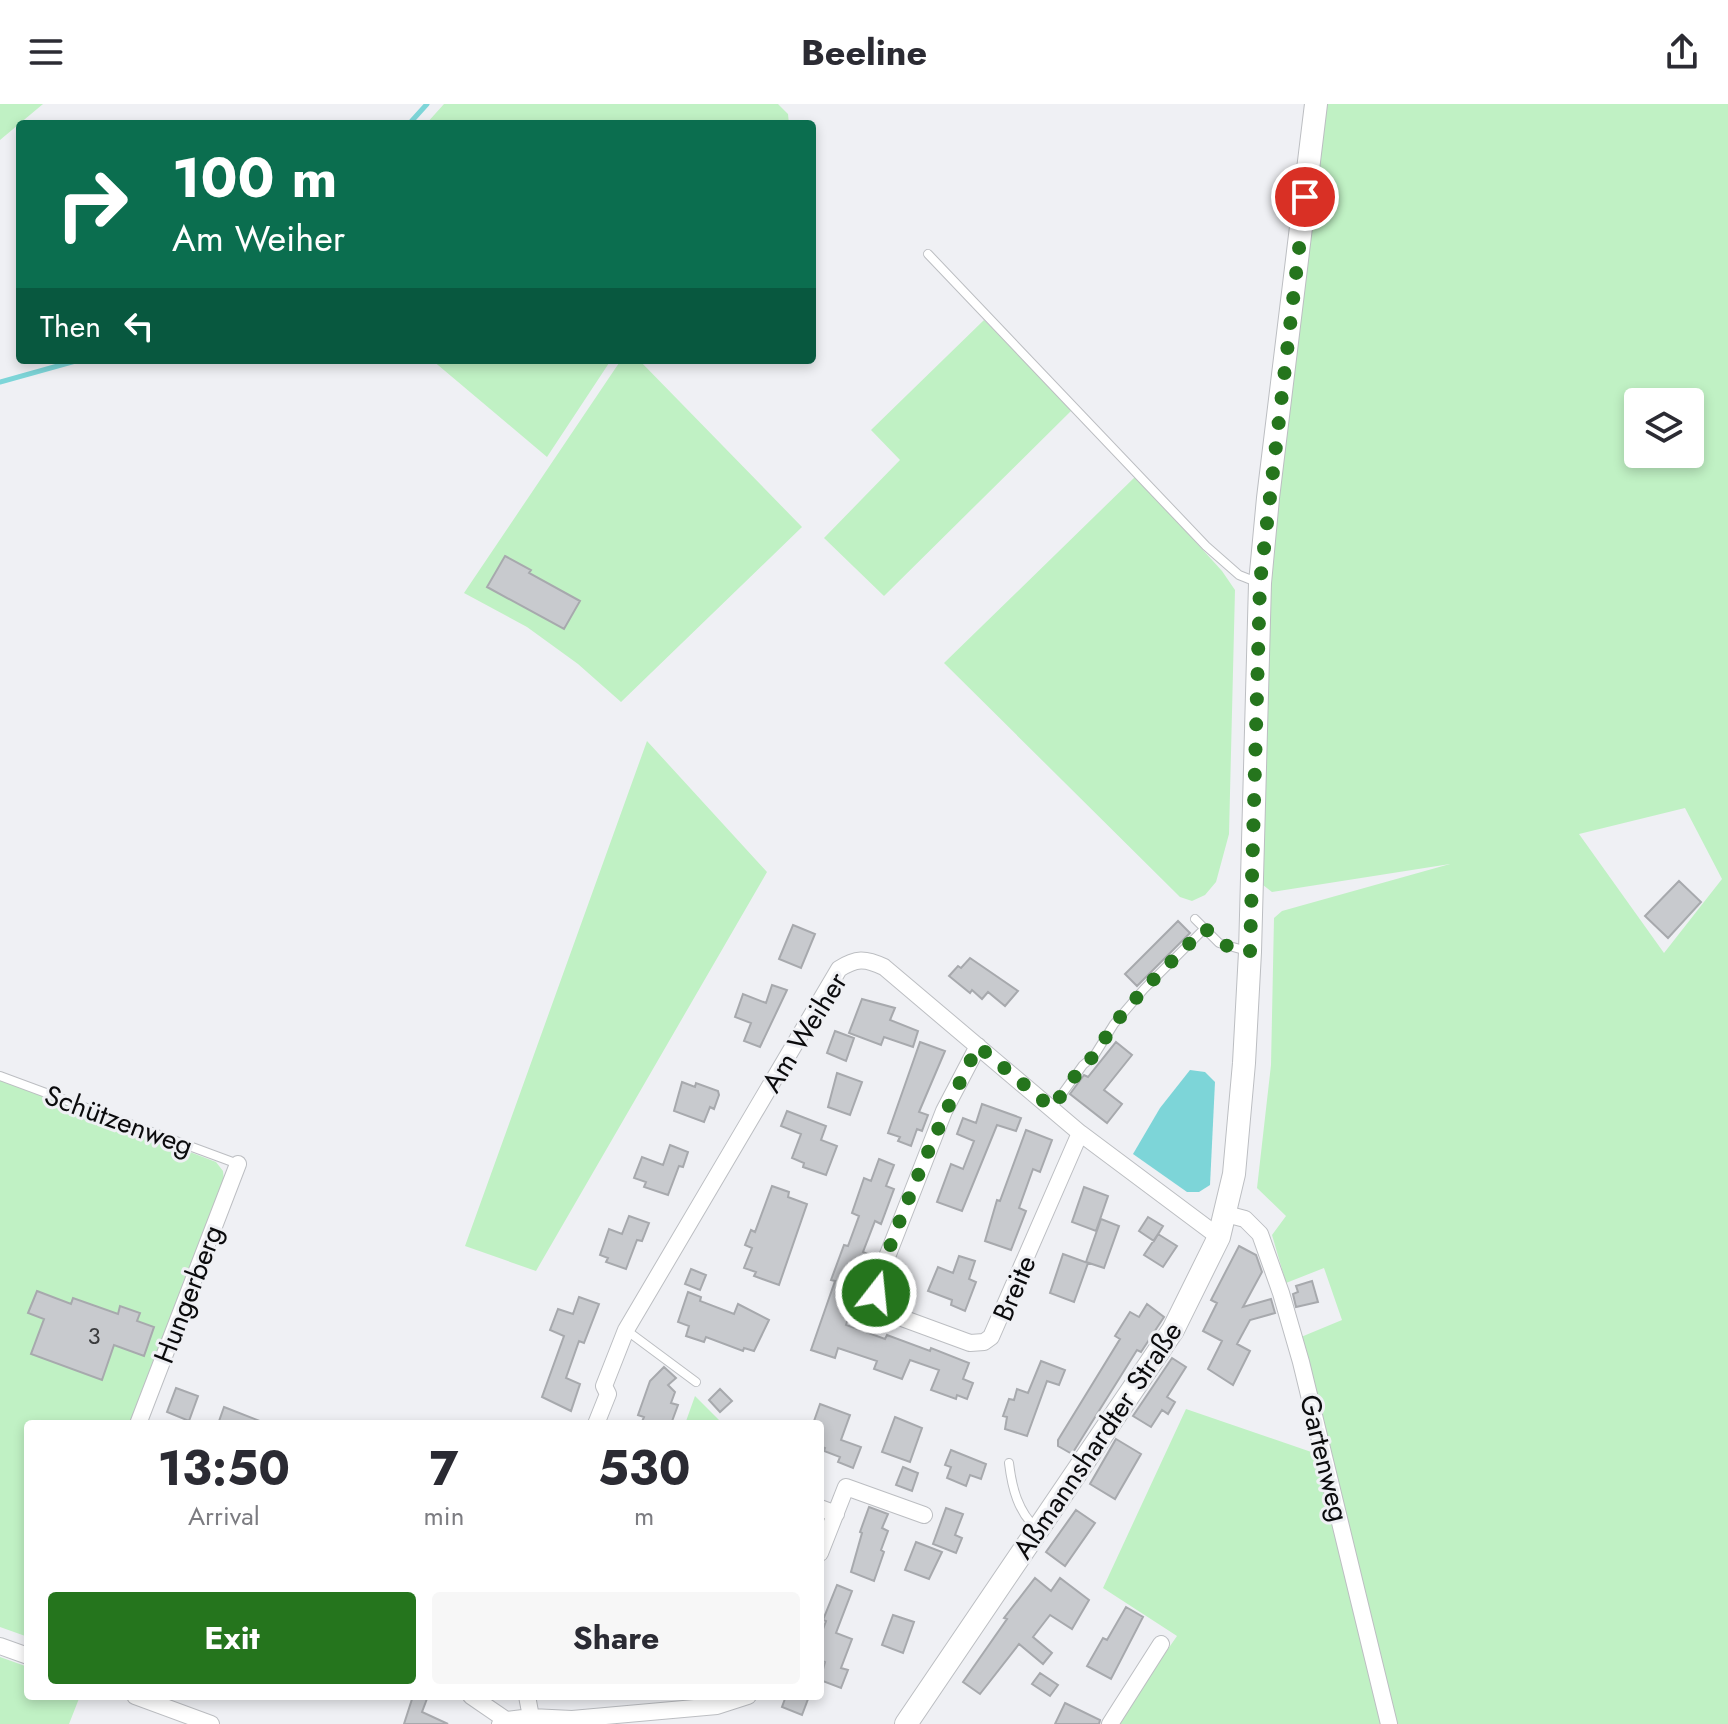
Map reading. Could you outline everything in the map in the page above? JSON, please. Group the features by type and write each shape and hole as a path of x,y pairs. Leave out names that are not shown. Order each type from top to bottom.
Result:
{"main road":[{"name":"Aßmannshardter Straße","path":"906,1724 1173,1330 1219,1237 1226,1214 1239,1134 1250,952 1260,583 1316,104"}],"street":[{"name":"Am Weiher","path":"598,1420 608,1394 604,1386 626,1330 839,969 853,960 869,959 884,967 1080,1133 1219,1237"},
{"name":"Breite","path":"978,1046 944,1111 876,1285 879,1304 891,1314 970,1343 984,1342 991,1337 1080,1133"},
{"name":"Hungerberg","path":"140,1420 238,1164"},
{"name":"Gartenweg","path":"1226,1214 1245,1219 1260,1234 1281,1293 1301,1362 1389,1724"},
{"path":"824,1532 828,1511 846,1487 924,1515"},
{"path":"1110,1724 1161,1644"},
{"path":"2,1646 24,1654"},
{"path":"146,1700 211,1724"},
{"path":"476,1700 503,1722 531,1717 572,1719 702,1707 739,1700"},
{"path":"528,1700 531,1717"}],"lane":[{"path":"928,254 1206,546 1239,575 1260,583"},
{"path":"1195,919 1219,943 1250,952"},
{"path":"1052,1108 1083,1065 1094,1056 1114,1024 1205,928"},
{"name":"Schützenweg","path":"0,1076 238,1164"},
{"path":"626,1330 696,1382"},
{"path":"1009,1463 1012,1485 1024,1518 1038,1529"}],"green space":[{"path":"0,104 43,104 24,120 16,120 16,127 0,140"},
{"path":"444,104 778,104 788,114 789,120 430,120"},
{"path":"1325,104 1728,104 1728,1724 1394,1724 1301,1337 1342,1320 1324,1268 1286,1283 1272,1235 1286,1216 1257,1188 1271,1065 1274,918 1282,911 1450,864 1272,892 1263,885 1268,582","holes":["1685,808 1722,879 1664,953 1579,834"]},
{"path":"984,320 1072,410 884,596 824,538 900,460 871,430"},
{"path":"437,364 608,364 547,457"},
{"path":"618,364 643,364 802,527 621,702 578,664 527,627 464,593"},
{"path":"1136,476 1222,571 1235,590 1229,834 1216,882 1205,895 1192,901 1180,897 944,663"},
{"path":"647,741 767,872 536,1271 465,1246"},
{"path":"0,1079 216,1162 223,1171 224,1180 134,1420 24,1420 24,1636 0,1627"},
{"path":"695,1396 719,1420 686,1420"},
{"path":"1186,1409 1320,1455 1385,1724 1116,1724 1177,1636 1103,1588"},
{"path":"0,1657 24,1666 24,1700 78,1700 69,1724 0,1724"}],"water":[{"path":"1190,1070 1205,1072 1215,1082 1210,1185 1199,1192 1187,1192 1133,1154 1160,1108"}],"building":[{"path":"505,556 580,601 564,629 487,587"},
{"path":"1679,881 1701,902 1668,938 1645,916"},
{"path":"1178,921 1190,933 1137,986 1125,974"},
{"path":"793,925 815,934 801,968 779,959"},
{"path":"970,958 1018,991 1005,1006 988,992 982,999 972,990 970,993 949,976"},
{"path":"772,985 787,990 760,1047 744,1041 751,1023 735,1017 743,994 766,1003"},
{"path":"862,999 895,1008 890,1020 918,1031 913,1047 884,1037 881,1045 849,1033"},
{"path":"835,1031 854,1038 846,1061 827,1053"},
{"path":"920,1042 945,1051 919,1112 928,1115 922,1131 917,1129 911,1146 898,1141 900,1137 888,1133"},
{"path":"1116,1042 1132,1055 1104,1090 1122,1104 1107,1123 1070,1094"},
{"path":"837,1073 862,1082 850,1115 828,1107"},
{"path":"682,1082 695,1087 696,1083 718,1091 714,1109 710,1107 704,1122 674,1111"},
{"path":"982,1104 1021,1118 1016,1131 997,1125 962,1211 937,1202 951,1164 963,1169 974,1141 957,1134 963,1118 976,1123"},
{"path":"787,1111 826,1126 821,1140 837,1146 826,1175 803,1167 804,1163 792,1158 801,1134 781,1126"},
{"path":"1026,1130 1052,1140 1040,1172 1033,1169 1019,1208 1026,1211 1011,1250 985,1241 997,1200 1000,1201"},
{"path":"670,1145 688,1152 668,1195 644,1187 646,1182 634,1178 642,1157 663,1165"},
{"path":"879,1159 894,1165 886,1186 894,1189 881,1224 875,1221 863,1252 870,1255 846,1325 885,1339 887,1335 930,1351 931,1348 969,1363 963,1379 973,1383 967,1399 957,1395 956,1399 931,1390 939,1370 910,1360 902,1379 874,1369 877,1361 838,1348 835,1358 811,1350 835,1281 831,1280 859,1216 852,1213 864,1178 871,1181"},
{"path":"772,1186 789,1192 788,1197 807,1204 779,1285 754,1276 756,1272 744,1268 752,1248 745,1245 751,1230 755,1232"},
{"path":"1084,1187 1108,1196 1096,1231 1072,1222"},
{"path":"629,1216 649,1223 642,1241 637,1240 626,1269 606,1262 608,1258 600,1255 609,1229 622,1234"},
{"path":"1148,1217 1163,1226 1154,1241 1139,1231"},
{"path":"1101,1219 1119,1226 1104,1268 1086,1262"},
{"path":"1158,1234 1177,1246 1163,1267 1144,1255"},
{"path":"1239,1246 1256,1255 1262,1272 1243,1307 1271,1299 1275,1313 1250,1320 1237,1344 1250,1351 1233,1385 1208,1369 1222,1341 1203,1331 1217,1303 1211,1300"},
{"path":"1063,1254 1088,1263 1074,1302 1050,1293"},
{"path":"959,1256 975,1261 969,1279 976,1282 965,1311 951,1305 952,1300 928,1291 938,1267 953,1273"},
{"path":"691,1269 706,1275 700,1290 685,1284"},
{"path":"1312,1281 1318,1302 1296,1307 1293,1294 1298,1292 1296,1286"},
{"path":"37,1291 71,1304 73,1298 118,1314 120,1306 140,1313 137,1321 154,1327 144,1356 114,1345 102,1380 31,1354 44,1319 28,1313"},
{"path":"688,1292 701,1297 700,1301 734,1314 738,1304 769,1320 754,1351 744,1348 743,1351 706,1337 704,1342 686,1336 689,1326 678,1322"},
{"path":"579,1297 599,1304 584,1343 579,1341 566,1378 580,1384 571,1411 542,1397 564,1336 550,1330 558,1309 573,1314"},
{"path":"1147,1304 1164,1317 1141,1352 1137,1350 1072,1454 1058,1446 1058,1440 1120,1339 1115,1336 1130,1312 1139,1317"},
{"path":"1172,1358 1186,1367 1167,1397 1175,1402 1168,1414 1162,1410 1151,1427 1133,1416"},
{"path":"1041,1361 1065,1370 1059,1385 1047,1381 1027,1436 1005,1429 1007,1417 1003,1416 1009,1399 1014,1400 1017,1389 1028,1393"},
{"path":"664,1367 676,1378 668,1385 675,1392 671,1403 678,1405 672,1420 643,1420 644,1417 638,1415 650,1381"},
{"path":"176,1388 198,1396 189,1420 167,1412"},
{"path":"720,1389 732,1401 720,1412 709,1400"},
{"path":"820,1404 850,1415 841,1440 861,1447 853,1468 838,1462 840,1457 824,1451 824,1420 814,1420"},
{"path":"224,1407 257,1420 219,1420"},
{"path":"895,1417 922,1428 910,1462 882,1452"},
{"path":"1116,1439 1141,1454 1115,1499 1090,1484"},
{"path":"951,1450 986,1464 981,1479 970,1475 966,1486 947,1478 951,1467 945,1465"},
{"path":"903,1467 918,1473 912,1491 896,1485"},
{"path":"869,1507 888,1514 882,1528 888,1531 881,1550 884,1552 874,1581 851,1572"},
{"path":"946,1508 963,1514 955,1535 962,1538 956,1553 933,1544"},
{"path":"1076,1510 1095,1523 1065,1566 1046,1552"},
{"path":"916,1542 942,1552 929,1579 905,1570"},
{"path":"1035,1578 1051,1591 1060,1578 1089,1600 1072,1629 1050,1615 1033,1637 1052,1653 1043,1664 1019,1644 980,1694 963,1682 1007,1619 1004,1618"},
{"path":"837,1585 852,1591 836,1633 852,1639 841,1668 848,1670 841,1688 824,1682 824,1618"},
{"path":"1126,1607 1143,1617 1111,1679 1087,1666"},
{"path":"893,1615 914,1622 903,1653 882,1645"},
{"path":"1040,1673 1058,1685 1050,1696 1032,1684"},
{"path":"412,1700 426,1700 422,1712 448,1724 404,1724"},
{"path":"785,1700 808,1700 802,1715 782,1707"},
{"path":"1065,1703 1100,1720 1099,1724 1055,1724"}],"waterway":[{"path":"413,120 427,104"},
{"path":"0,382 65,364"}],"route":[{"path":"876,1293 876,1285 921,1166 944,1111 978,1046 1052,1108 1083,1065 1094,1056 1114,1024 1205,928 1219,943 1250,952 1260,583 1305,197"}]}
